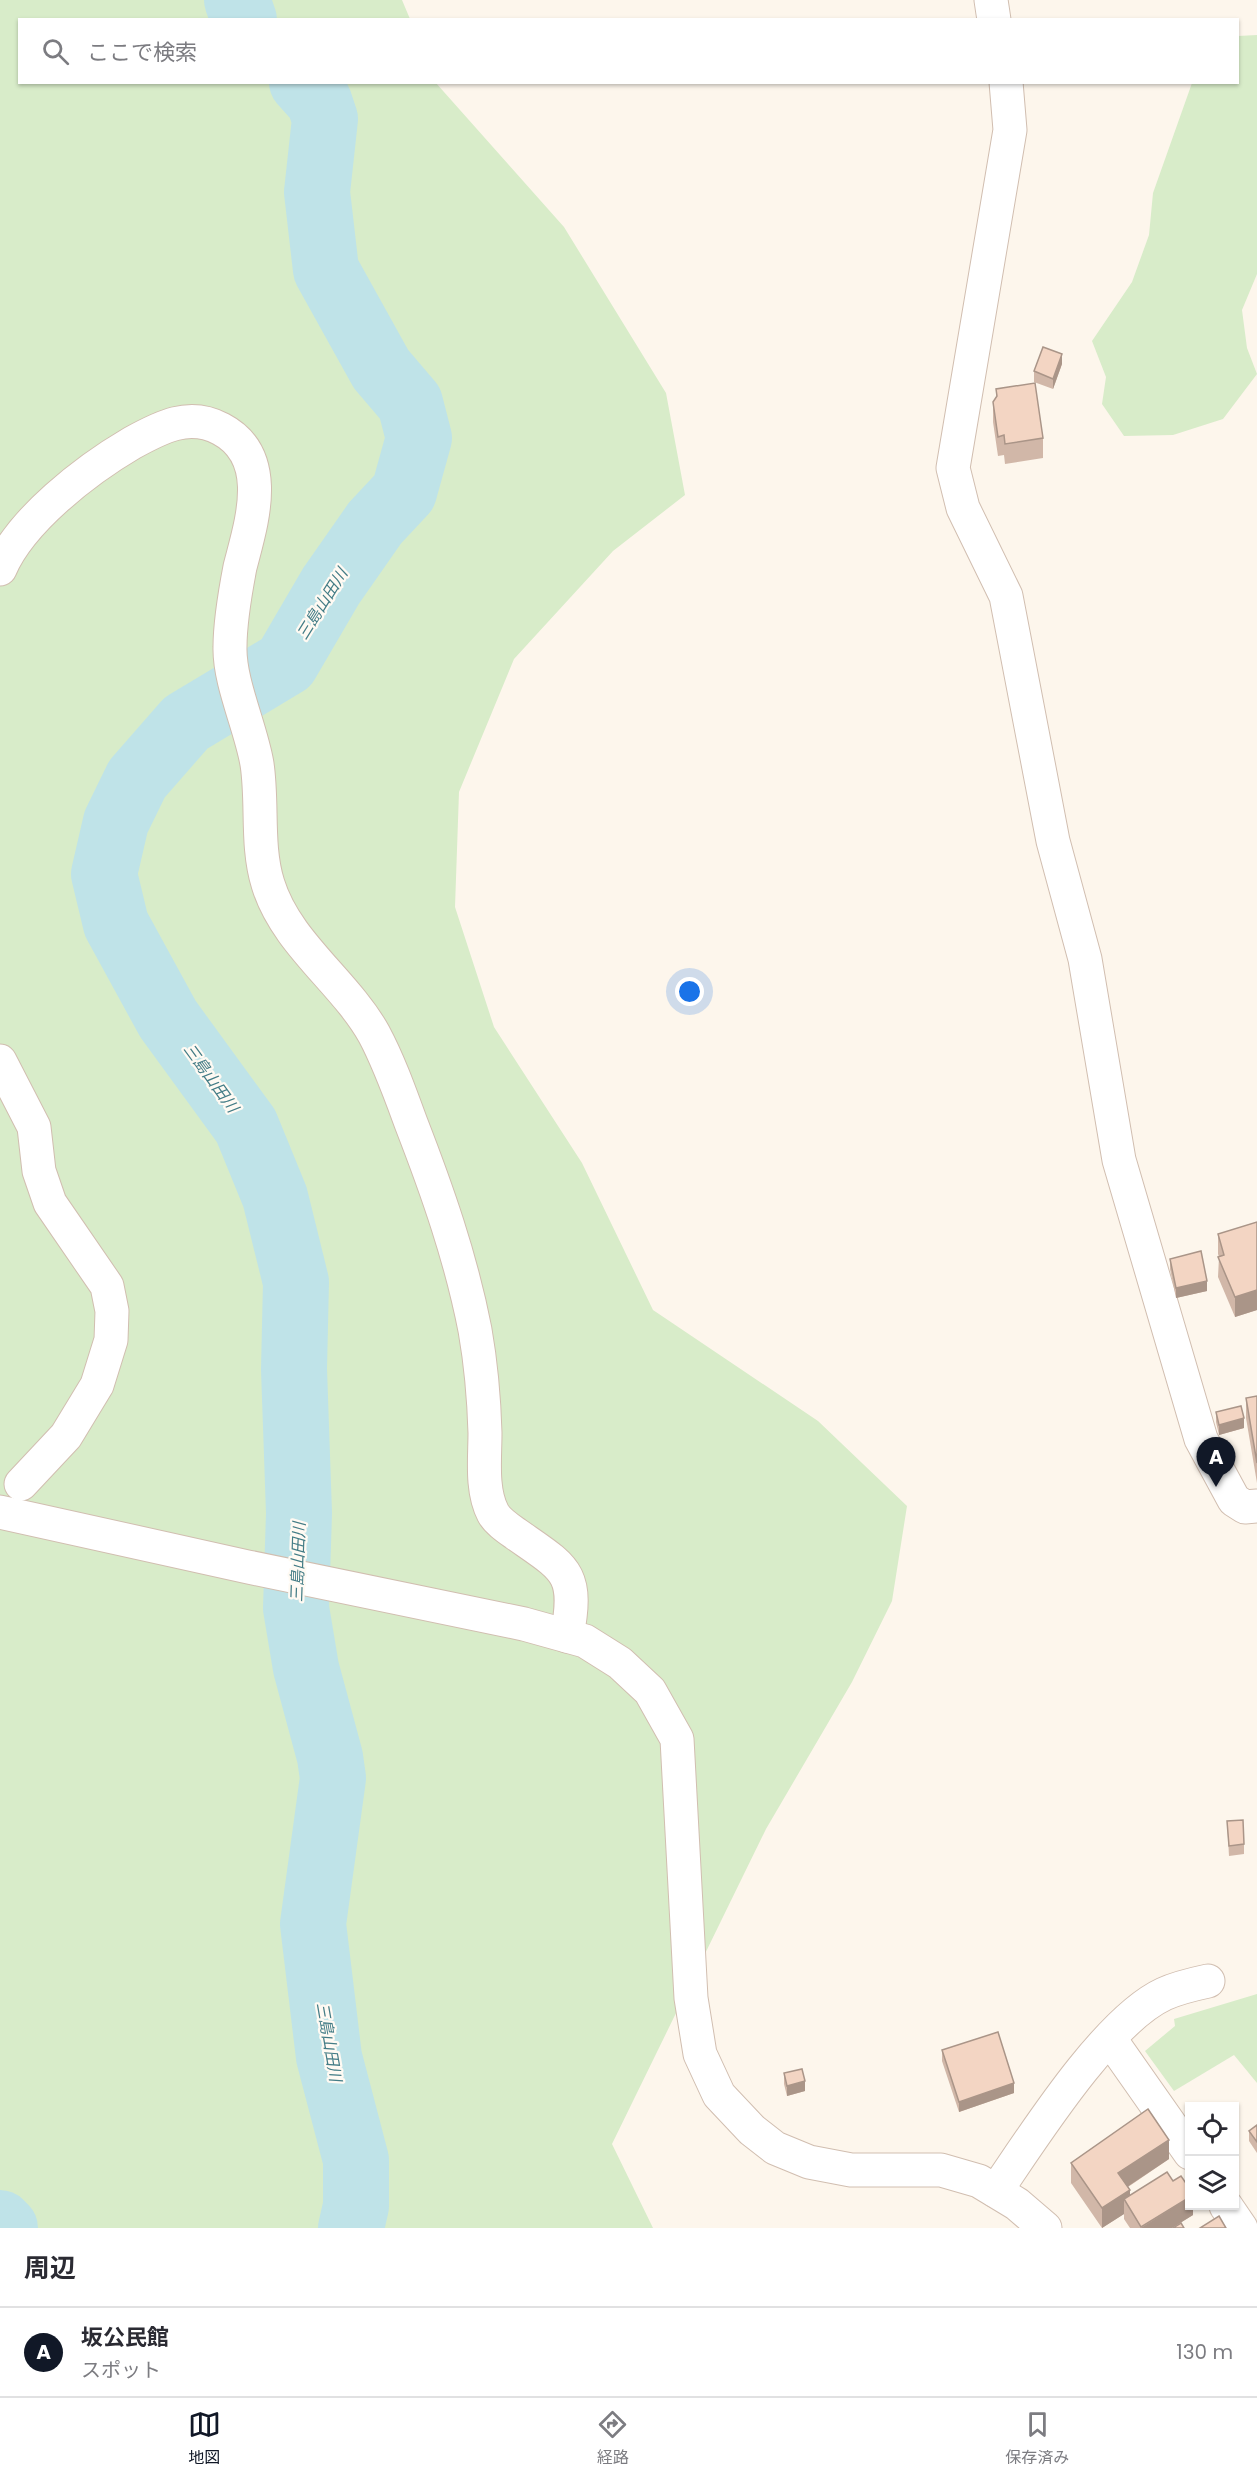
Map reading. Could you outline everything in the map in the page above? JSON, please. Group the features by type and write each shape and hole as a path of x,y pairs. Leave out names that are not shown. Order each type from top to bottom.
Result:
{"street":[{"path":"991,0 994,18"},
{"path":"1006,84 1010,130 953,468 955,484 963,508 1006,596 1053,841 1085,959 1119,1160 1201,1439 1234,1500 1245,1507 1257,1506"},
{"path":"0,569 7,553 44,510 107,458 163,425 190,420 212,425 230,434 247,456 255,484 254,518 240,569 229,652 257,765 268,884 283,916 372,1031 392,1075 443,1204 475,1329 483,1382 485,1482 493,1514 511,1530 547,1555 570,1579 573,1606 567,1636"},
{"path":"0,1061 34,1127 39,1171 50,1203 107,1286 112,1311 111,1340 97,1386 66,1437 10,1478 12,1515 248,1568 524,1624 585,1641 620,1663 650,1691 677,1739 691,1998 700,2054 718,2095 752,2130 775,2148 809,2162 851,2170 941,2169 979,2181 1017,2204 1046,2228"},
{"path":"996,2191 1051,2112 1128,2020 1156,1999 1208,1981"},
{"path":"1110,2039 1185,2146"},
{"path":"1229,2210 1241,2228"}],"green space":[{"path":"0,0 402,0 410,18 18,18 18,84 437,84 564,227 666,393 685,495 613,551 514,659 459,792 455,907 494,1027 582,1163 653,1310 818,1421 907,1506 892,1601 852,1682 766,1829 612,2144 653,2228 0,2228"},
{"path":"1257,35 1257,274 1242,310 1247,348 1257,374 1223,419 1173,435 1124,436 1102,404 1106,377 1092,341 1132,282 1149,235 1153,193 1192,84 1239,84 1239,36"},
{"path":"1257,1994 1257,2083 1234,2055 1174,2091 1145,2051 1175,2026 1174,2019"}],"building":[{"path":"1043,347 1062,354 1053,379 1034,371"},
{"path":"1035,383 1043,438 1005,444 1004,435 998,437 993,402 997,396 996,389"},
{"path":"1257,1222 1257,1290 1235,1297 1218,1257 1224,1255 1218,1234"},
{"path":"1201,1251 1207,1281 1176,1288 1170,1259"},
{"path":"1257,1396 1257,1463 1246,1398"},
{"path":"1241,1406 1244,1418 1219,1425 1216,1412"},
{"path":"1243,1820 1244,1844 1229,1846 1227,1821"},
{"path":"998,2032 1014,2083 959,2102 942,2050"},
{"path":"802,2069 805,2081 787,2086 784,2073"},
{"path":"1148,2109 1169,2140 1118,2173 1130,2190 1102,2208 1071,2163"},
{"path":"1257,2125 1257,2142 1249,2131"},
{"path":"1167,2172 1173,2181 1181,2176 1185,2182 1185,2200 1141,2227 1124,2199"},
{"path":"1219,2216 1226,2228 1200,2228"},
{"path":"1181,2223 1184,2228 1173,2228"}],"waterway":[{"name":"三島山田川","path":"237,0 243,18"},
{"name":"三島山田川","path":"304,84 319,101 325,119 317,192 326,270 381,369 410,403 419,438 404,492 375,523 331,586 286,663 186,723 137,779 116,822 104,874 116,924 168,1019 246,1126 275,1197 296,1282 294,1369 299,1513 296,1608 306,1668 330,1757 333,1778 313,1924 329,2057 356,2160 356,2206 351,2228"},
{"name":"三島山田川","path":"0,2223 5,2228"}],"place":[{"name":"坂公民館","path":"1216,1487"}]}
